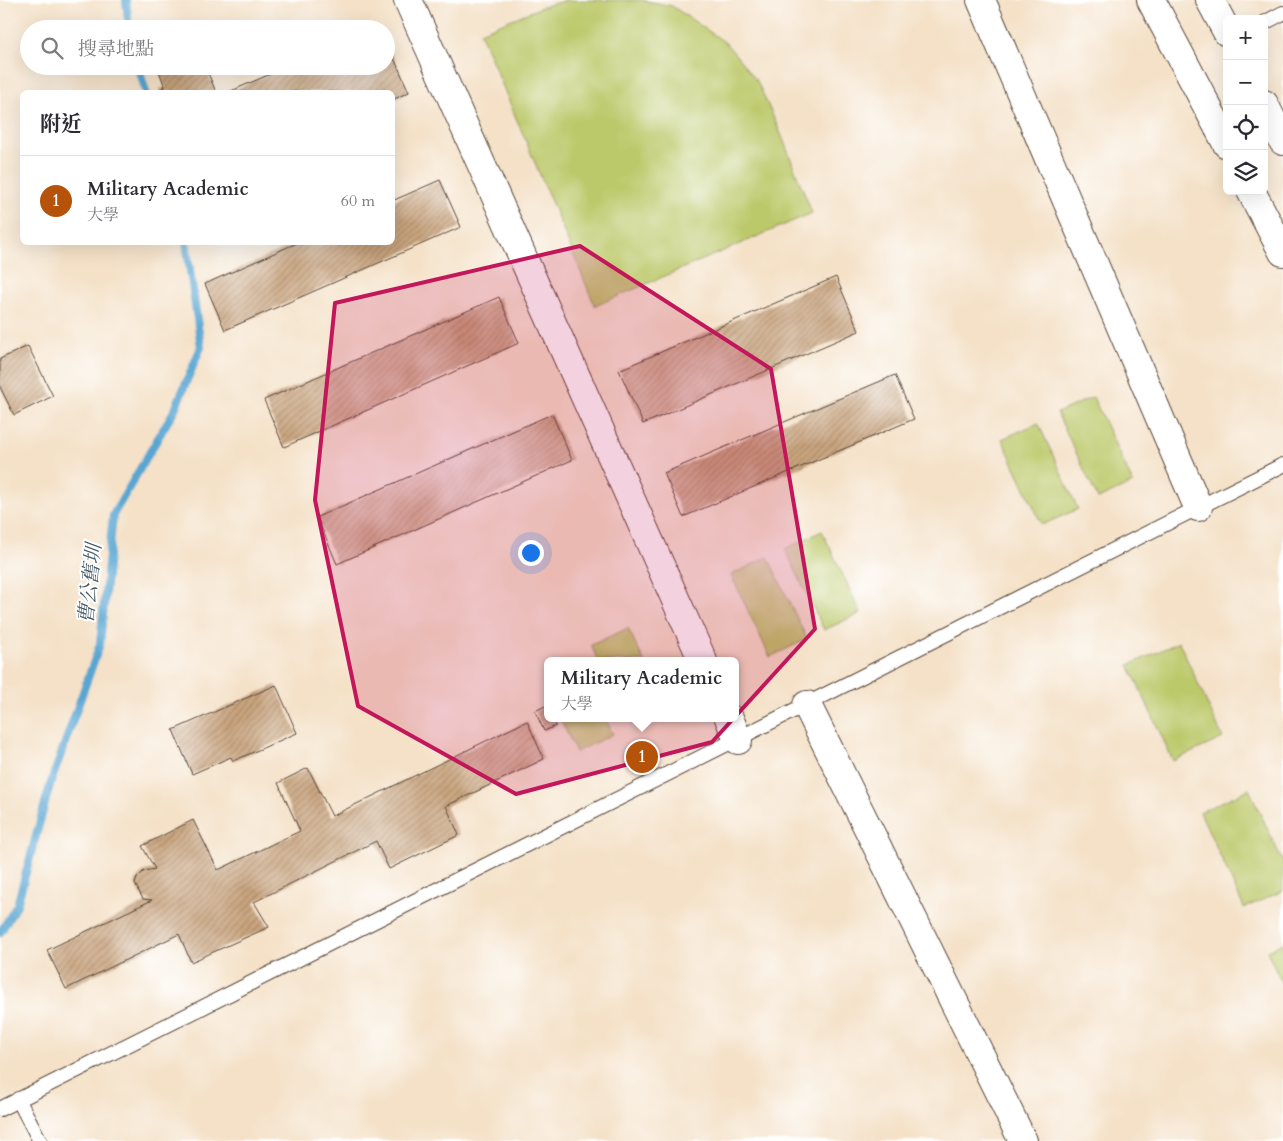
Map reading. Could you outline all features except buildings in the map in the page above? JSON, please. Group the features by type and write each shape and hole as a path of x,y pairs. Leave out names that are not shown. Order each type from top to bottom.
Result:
{"street":[{"path":"408,0 701,657"},
{"path":"981,0 1198,507"},
{"path":"1152,0 1223,136"},
{"path":"1210,0 1223,24"},
{"path":"1265,105 1283,141"},
{"path":"1253,195 1283,252"},
{"path":"807,705 1023,1141"}],"lane":[{"path":"1268,21 1283,13"},
{"path":"0,1108 733,729 807,705 1283,465"},
{"path":"18,1099 40,1141"}],"highlighted area":[{"path":"580,246 771,369 815,629 712,742 516,794 358,706 315,500 335,303"}],"green space":[{"path":"566,0 642,0 672,6 726,43 757,81 781,134 812,213 595,306 480,32 542,7"},
{"path":"1093,397 1133,483 1098,499 1057,413"},
{"path":"1038,423 1078,509 1042,525 1002,439"},
{"path":"822,531 861,613 824,630 785,549"},
{"path":"768,557 807,639 770,657 731,575"},
{"path":"628,628 642,657 596,657 591,645"},
{"path":"1179,642 1223,738 1173,761 1129,665"},
{"path":"562,722 607,722 613,734 576,752"},
{"path":"1249,789 1283,862 1283,891 1244,908 1200,812"},
{"path":"1283,943 1283,985 1267,951"}],"waterway":[{"name":"曹公舊圳","path":"126,0 128,20"},
{"name":"曹公舊圳","path":"141,75 145,90"},
{"name":"曹公舊圳","path":"0,933 17,905 50,785 100,644 113,515 175,409 201,347 186,245"}],"place":[{"name":"Military Academic","path":"642,757"}]}
